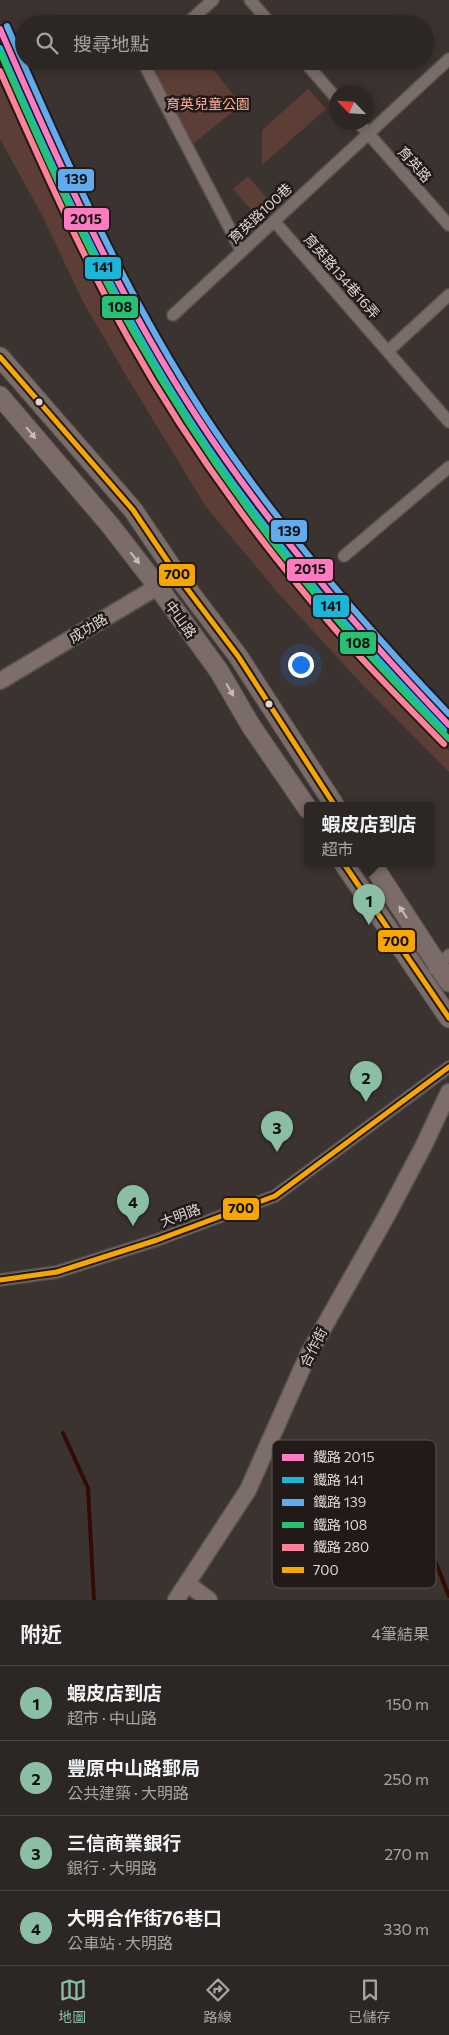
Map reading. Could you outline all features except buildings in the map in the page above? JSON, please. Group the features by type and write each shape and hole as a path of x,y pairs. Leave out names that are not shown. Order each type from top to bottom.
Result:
{"main road":[{"name":"中山路","path":"0,356 133,510 177,575 238,656 332,802"},
{"name":"中山路","path":"0,396 110,525 158,587 219,671 251,726 304,803"},
{"path":"346,867 449,1018"},
{"path":"374,867 443,961 449,982"}],"street":[{"path":"196,15 213,0"},
{"path":"250,0 263,15"},
{"name":"育英路100巷","path":"172,315 449,59"},
{"path":"148,70 241,250"},
{"path":"312,70 329,90"},
{"name":"育英路","path":"365,130 449,225"},
{"name":"育英路134巷16弄","path":"274,221 449,422"},
{"path":"388,351 449,295"},
{"path":"344,556 449,466"},
{"name":"成功路","path":"0,681 177,575"},
{"path":"422,977 443,961"},
{"name":"大明路","path":"0,1280 57,1272 157,1240 275,1196 449,1067"},
{"name":"合作街","path":"176,1600 248,1490 308,1355 423,1147 449,1092"},
{"path":"188,1584 209,1600"}],"green space":[{"name":"育英兒童公園","path":"150,70 214,70 241,105 189,147"},
{"path":"0,73 46,178 96,281 150,381 180,430 238,515 295,586 354,654 449,751 449,772 359,681 279,594 206,507 82,300 42,215 0,139"},
{"path":"308,89 326,109 262,165 262,130"},
{"path":"248,176 276,209 261,222 233,189"}],"waterway":[{"path":"63,1433 88,1488 94,1600"},
{"path":"436,1564 449,1596"}],"rail line":[{"name":"139","path":"7,26 15,44"},
{"name":"2015","path":"0,29 15,63"},
{"name":"141","path":"0,48 96,255 150,355 211,452 265,526 322,596 444,730"},
{"name":"108","path":"0,52 97,264 134,333 180,410 230,484 284,556 367,654 449,739"},
{"name":"2015","path":"18,70 90,227 115,276 168,371 197,417 254,499 316,577 381,652 449,725"},
{"name":"139","path":"27,70 97,224 147,320 203,413 259,493 319,569 383,643 449,714"},
{"name":"280","path":"0,71 61,205 109,304 149,375 197,450 305,594 361,658 444,744"}],"transit line":[{"name":"700","path":"0,357 133,510 179,578 238,656 332,802"},
{"name":"700","path":"346,867 449,1018"},
{"name":"700","path":"0,1280 57,1272 157,1240 275,1196 449,1067"}],"place":[{"name":"蝦皮店到店","path":"369,925"},
{"name":"豐原中山路郵局","path":"366,1102"},
{"name":"三信商業銀行","path":"277,1152"},
{"name":"大明合作街76巷口","path":"133,1226"}]}
